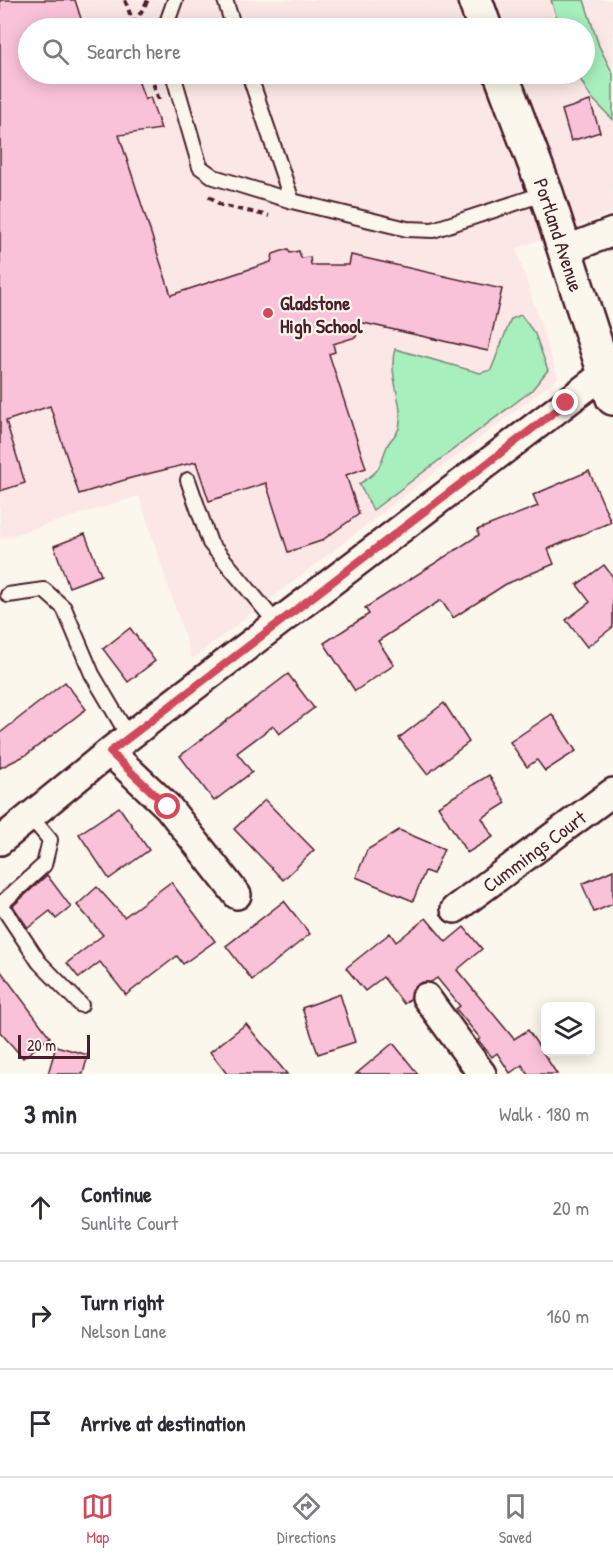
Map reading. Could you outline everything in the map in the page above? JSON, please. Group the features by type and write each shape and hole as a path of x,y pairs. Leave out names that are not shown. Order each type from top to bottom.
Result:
{"street":[{"path":"475,0 481,18"},
{"name":"Portland Avenue","path":"505,84 546,193 609,386"},
{"path":"565,250 613,232"},
{"path":"0,841 119,745 277,624 609,386"},
{"path":"119,745 237,895"},
{"name":"Cummings Court","path":"455,909 613,792"},
{"path":"426,996 482,1074"}],"lane":[{"path":"169,18 175,0"},
{"path":"225,0 231,18"},
{"path":"176,84 200,168 214,177 292,201 407,229 433,230 546,193"},
{"path":"252,84 292,201"},
{"path":"188,480 210,543 277,624"},
{"path":"8,595 44,590 60,602 92,674 119,745"},
{"path":"30,816 50,840 44,865 0,903 39,962 81,1005"}],"path":[{"path":"125,0 131,18"},
{"path":"139,18 148,0"}],"shaded area":[{"name":"Gladstone High School","path":"0,0 613,0 613,213 516,249 558,378 192,659 139,496 0,539"}],"green space":[{"path":"551,0 584,0 590,18 557,18"},
{"path":"595,34 613,74 613,120 590,96 583,84 595,84"},
{"path":"521,315 535,334 548,370 531,391 373,510 359,484 379,467 388,444 399,428 400,409 393,369 395,349 480,373 491,370 511,319"}],"building":[{"path":"0,0 75,0 81,18 18,18 18,84 139,84 145,100 150,97 161,129 119,135 171,295 271,262 273,254 288,249 290,253 299,251 301,258 310,257 311,265 349,265 351,255 502,289 488,351 359,322 356,337 333,344 335,352 329,354 366,468 346,475 359,514 321,541 288,552 266,483 209,501 196,462 79,494 50,406 6,421 25,483 0,491"},
{"path":"590,101 600,132 571,141 562,110"},
{"path":"589,471 611,522 548,549 554,564 506,584 453,618 441,600 378,641 394,665 355,691 324,643 369,614 365,608 479,535 477,530 538,506 533,495"},
{"path":"85,534 101,575 69,587 54,546"},
{"path":"604,565 613,577 613,627 587,647 566,620 590,602 577,585"},
{"path":"130,628 155,661 128,682 103,649"},
{"path":"288,674 314,708 279,734 273,726 237,753 252,772 214,801 180,756"},
{"path":"65,682 86,709 26,755 0,768 0,733"},
{"path":"444,703 469,742 427,774 399,738"},
{"path":"552,714 576,751 545,771 537,760 527,767 510,742"},
{"path":"489,775 506,803 482,818 493,837 467,853 438,806"},
{"path":"265,800 314,850 283,880 234,829"},
{"path":"119,807 149,850 109,879 79,834"},
{"path":"399,830 444,849 433,874 425,871 413,901 356,877 367,850"},
{"path":"613,870 613,904 594,912 582,884"},
{"path":"47,875 71,907 56,919 50,911 28,928 13,906"},
{"path":"171,882 215,941 183,964 177,956 126,995 100,962 79,978 67,963 103,935 77,905 97,887 124,917"},
{"path":"284,901 310,934 252,980 226,946"},
{"path":"426,918 446,942 464,927 482,949 457,970 514,1039 528,1030 541,1050 541,1056 545,1056 557,1074 528,1074 522,1065 510,1073 497,1053 492,1057 478,1040 480,1038 456,1009 460,1006 437,978 431,982 416,985 410,999 404,1004 383,977 365,991 346,968 390,933 396,942"},
{"path":"0,970 50,1037 23,1058 0,1032"},
{"path":"340,994 355,1042 318,1054 302,1008"},
{"path":"246,1024 287,1074 227,1074 210,1052"},
{"path":"393,1043 418,1074 356,1074"},
{"path":"56,1046 88,1055 83,1074 48,1074"}],"place":[{"name":"Gladstone High School","path":"268,313"}],"route":[{"path":"168,807 110,752 566,403"}]}
